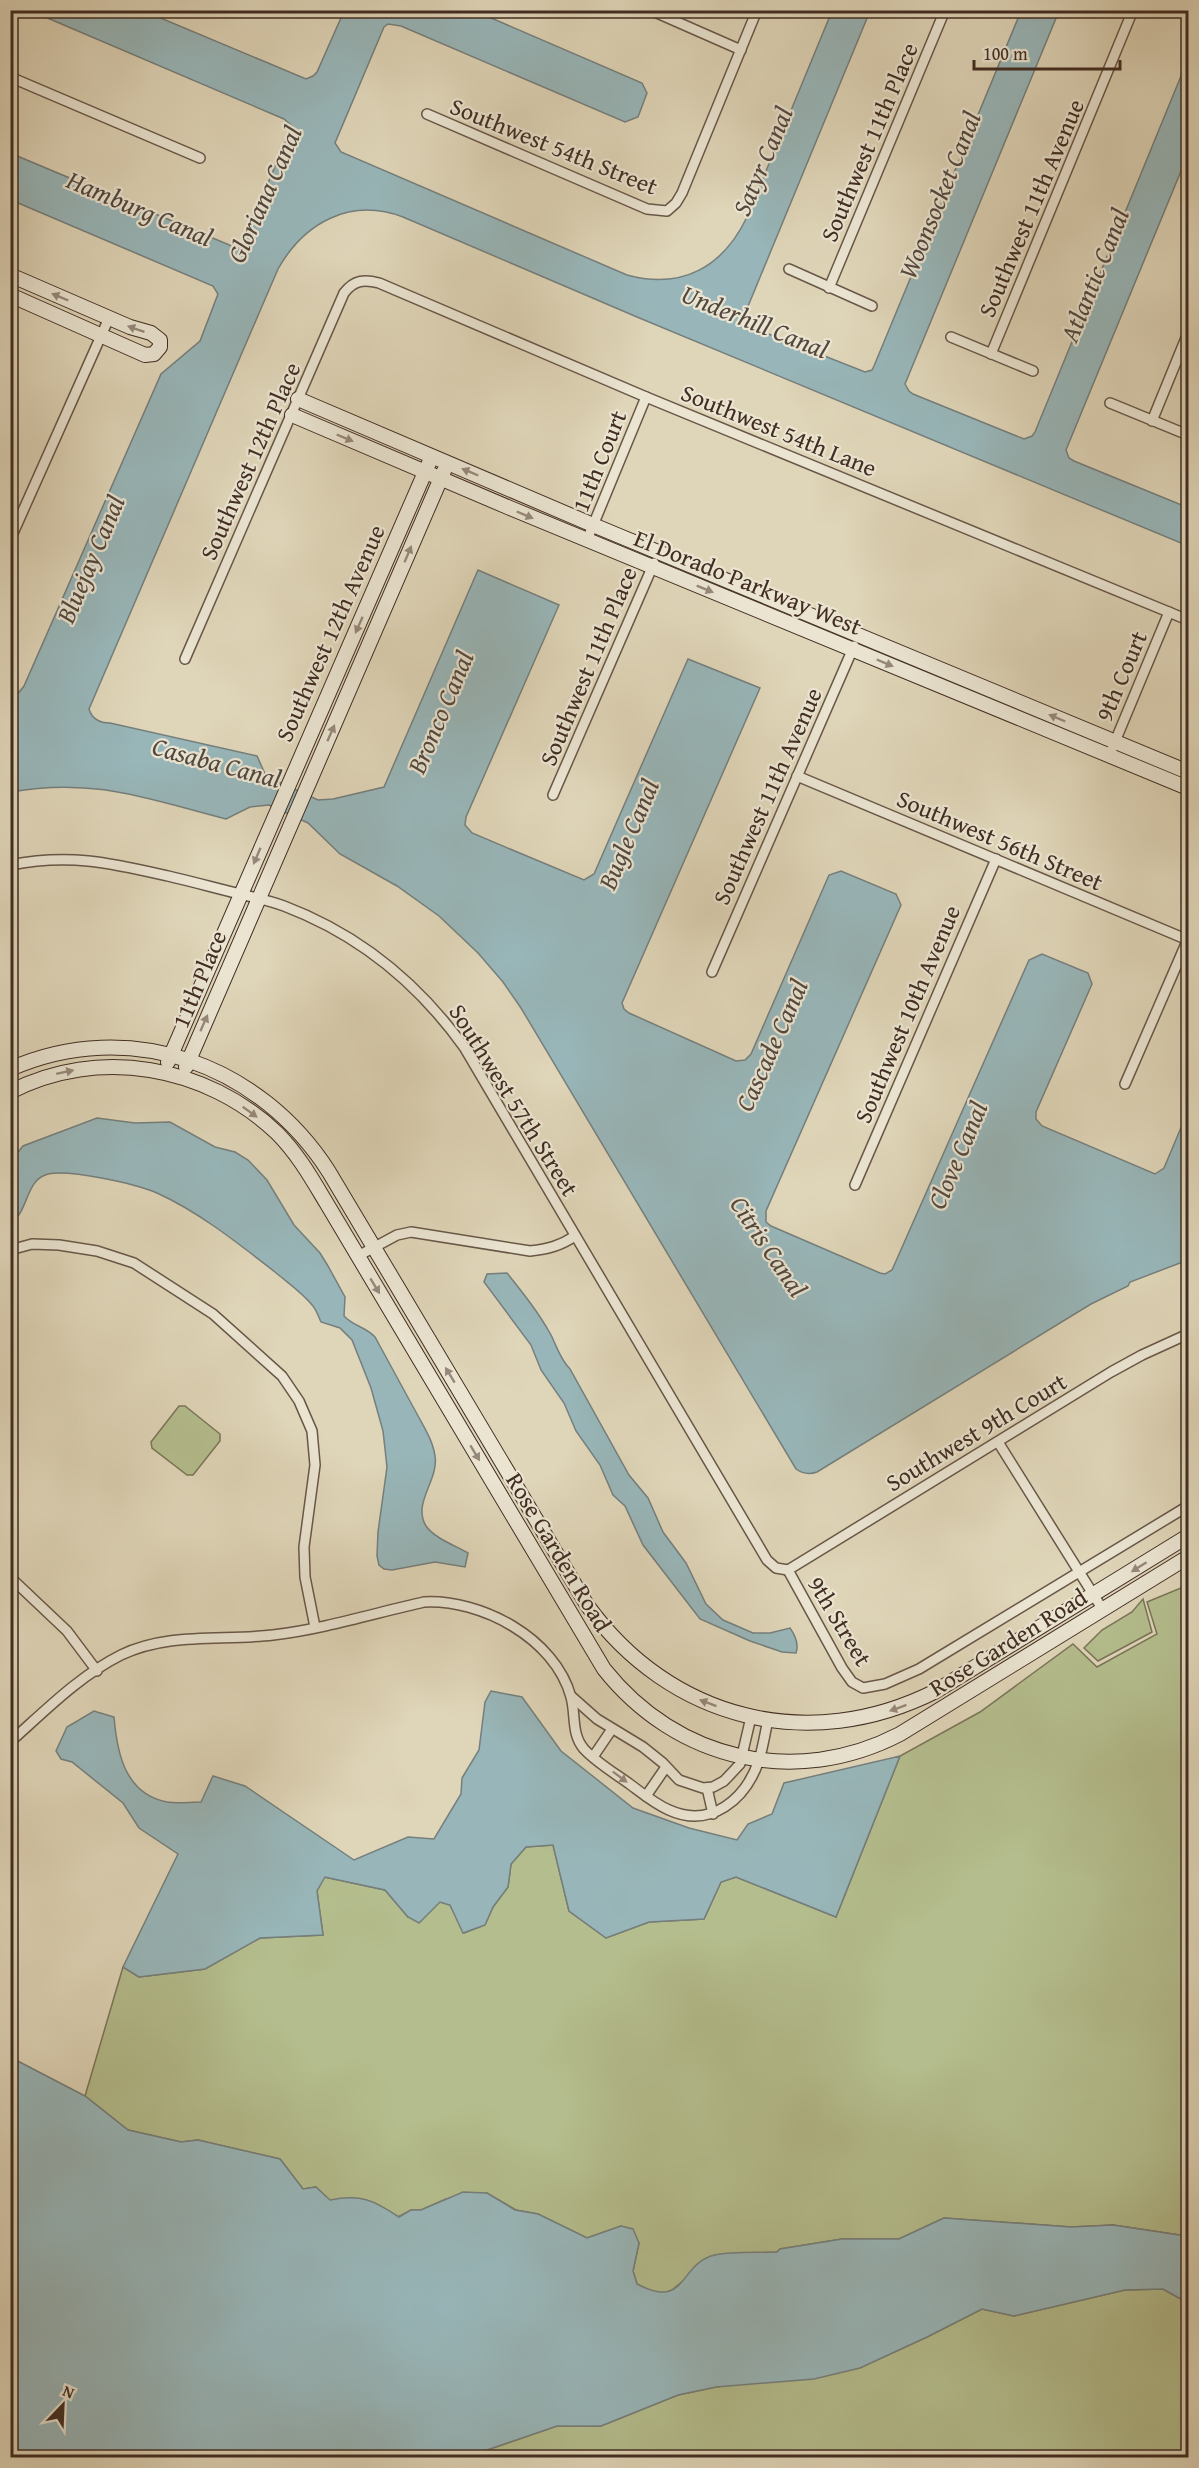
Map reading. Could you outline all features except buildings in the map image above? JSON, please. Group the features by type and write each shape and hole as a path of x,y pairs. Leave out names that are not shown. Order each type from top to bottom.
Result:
{"street":[{"path":"650,10 741,50 757,10"},
{"name":"Southwest 11th Place","path":"829,288 945,10"},
{"name":"Southwest 11th Avenue","path":"991,354 1133,10"},
{"name":"Southwest 54th Street","path":"427,114 647,209 667,211 682,193 741,50"},
{"path":"10,77 200,158"},
{"path":"789,269 872,306"},
{"path":"10,275 156,336 160,340 160,347 154,354 145,355 10,295"},
{"name":"Southwest 54th Lane","path":"356,282 364,280 379,283 646,397 1188,620"},
{"name":"Southwest 12th Place","path":"185,659 344,293 356,282"},
{"path":"10,540 109,318"},
{"path":"1152,421 1188,333"},
{"name":"Southwest 11th Avenue","path":"951,337 1032,371"},
{"name":"11th Court","path":"587,540 646,397"},
{"name":"El Dorado Parkway West","path":"298,399 658,552 1109,756 1188,788"},
{"path":"1110,403 1188,435"},
{"name":"El Dorado Parkway West","path":"292,415 652,567 856,642 1188,772"},
{"name":"Southwest 12th Avenue","path":"240,894 432,456"},
{"name":"Southwest 12th Avenue","path":"257,898 448,463"},
{"name":"Southwest 11th Place","path":"553,795 658,552"},
{"name":"9th Court","path":"1109,756 1169,612"},
{"name":"Southwest 11th Avenue","path":"712,972 856,642"},
{"name":"Southwest 56th Street","path":"797,776 1188,940"},
{"name":"Southwest 57th Street","path":"10,865 63,858 88,860 257,898 291,908 342,933 389,965 429,1003 464,1047 767,1560 776,1568 788,1570"},
{"name":"Southwest 10th Avenue","path":"855,1185 996,859"},
{"name":"11th Place","path":"164,1072 240,894"},
{"name":"11th Place","path":"182,1077 257,898"},
{"path":"1125,1084 1188,940"},
{"name":"Rose Garden Road","path":"10,1069 50,1055 94,1048 131,1048 171,1055 189,1060 237,1081 267,1101 291,1122 320,1157 569,1578 600,1623 630,1656 662,1680 700,1700 751,1717 825,1723 861,1718 900,1708 936,1691 1188,1536"},
{"name":"Rose Garden Road","path":"10,1092 39,1079 91,1068 131,1067 164,1072 182,1077 230,1098 277,1134 305,1167 604,1669 630,1699 662,1724 697,1742 759,1760 785,1762 825,1760 876,1746 962,1698 1188,1557"},
{"path":"358,1256 397,1235 411,1232 530,1251 554,1247 575,1236"},
{"path":"10,1250 32,1244 59,1245 97,1251 134,1263 213,1314 282,1376 299,1401 312,1431 315,1465 304,1547 305,1577 315,1627"},
{"name":"Southwest 9th Court","path":"788,1570 1119,1368 1188,1334"},
{"path":"998,1442 1103,1610"},
{"name":"Rose Garden Road","path":"863,1688 885,1684 927,1665 1188,1506"},
{"name":"9th Street","path":"788,1570 842,1668 852,1682 863,1688"},
{"path":"10,1577 67,1631 97,1671"},
{"path":"10,1742 67,1691 120,1656 150,1644 190,1637 230,1639 276,1635 424,1602 474,1608 508,1623 534,1642 555,1665 571,1696 597,1719 643,1747 679,1780 689,1786 707,1788 724,1781 740,1764 751,1717"},
{"path":"571,1696 575,1734 584,1748 646,1796 668,1810 694,1817 712,1814 729,1805 739,1796 759,1760 768,1720"},
{"path":"593,1756 612,1729"},
{"path":"10,1761 10,1778"},
{"path":"646,1796 666,1767"},
{"path":"707,1788 712,1814"}],"green space":[{"path":"179,1406 185,1406 220,1434 220,1441 193,1475 187,1475 152,1448 151,1442"},
{"path":"1188,1585 1188,2238 1113,2225 1071,2227 944,2218 899,2239 842,2239 780,2249 777,2252 715,2255 672,2290 663,2293 653,2292 637,2284 633,2271 639,2243 621,2226 587,2238 538,2214 516,2210 487,2193 446,2199 421,2210 411,2210 398,2217 366,2200 350,2198 330,2201 316,2187 303,2189 280,2159 198,2140 181,2142 128,2130 85,2096 123,1967 139,1977 205,1969 260,1938 323,1935 317,1891 324,1877 385,1890 408,1917 440,1902 450,1905 464,1933 485,1925 493,1907 508,1887 511,1864 526,1847 553,1845 569,1911 606,1938 649,1922 704,1919 721,1882 736,1877 836,1917 900,1756 980,1712 1073,1644 1097,1667 1157,1634 1147,1602"},
{"path":"1143,1599 1152,1632 1098,1661 1084,1648 1102,1630 1132,1612"},
{"path":"1163,2289 1188,2303 1188,2457 453,2458 479,2453 557,2426 601,2426 678,2395 716,2387 859,2368 982,2309 1014,2316 1125,2290"}],"water":[{"path":"31,11 144,11 306,79 317,72 344,11 475,11 642,83 647,93 638,117 625,122 401,26 388,24 384,27 335,143 341,152 627,275 647,279 666,279 699,270 726,249 737,234 747,217 832,11 870,11 744,316 746,323 751,327 865,372 872,370 874,366 1021,11 1059,11 905,384 913,394 1024,439 1035,432 1188,59 1188,154 1066,450 1069,458 1074,461 1179,504 1188,505 1188,546 403,217 365,210 330,218 315,227 301,239 278,269 89,709 94,718 103,722 257,756 266,776 318,800 333,799 384,787 478,570 559,605 466,817 465,825 472,833 584,880 594,874 688,659 760,688 622,1003 624,1009 629,1013 736,1061 745,1060 751,1054 829,875 841,871 896,894 901,905 766,1211 766,1222 880,1273 885,1274 892,1270 1029,960 1042,954 1088,973 1092,984 1036,1112 1036,1119 1042,1126 1155,1174 1164,1168 1188,1111 1188,1260 1130,1282 1128,1286 1091,1304 817,1472 809,1474 801,1472 796,1469 521,1008 503,982 478,953 439,916 397,886 340,854 308,823 269,805 250,807 226,819 120,792 68,787 11,792 11,702 24,686 161,374 200,341 218,294 213,286 11,200 10,153 234,247 244,240 292,126 284,119"},
{"path":"97,1118 135,1123 170,1122 215,1147 235,1152 248,1160 267,1180 294,1225 320,1253 328,1266 345,1297 344,1316 375,1337 425,1429 434,1450 435,1465 424,1500 423,1517 426,1526 434,1534 468,1553 465,1567 435,1562 392,1570 384,1569 379,1565 378,1532 387,1467 383,1431 371,1388 352,1340 340,1328 321,1322 305,1297 218,1229 173,1201 147,1189 87,1175 58,1173 48,1174 35,1182 17,1218 11,1223 11,1161 23,1146"},
{"path":"507,1273 551,1335 561,1357 570,1369 629,1475 648,1498 663,1532 686,1563 706,1604 723,1620 753,1633 770,1633 790,1628 796,1640 796,1653 782,1652 750,1641 700,1619 643,1545 625,1506 613,1495 600,1465 576,1431 564,1403 541,1370 531,1345 484,1282 487,1274"},
{"path":"491,1691 522,1697 561,1751 633,1808 689,1828 737,1840 748,1824 772,1814 784,1783 900,1756 836,1917 736,1877 721,1882 704,1919 649,1922 606,1938 569,1911 553,1845 526,1847 511,1864 508,1887 493,1907 485,1925 463,1933 450,1905 440,1902 419,1923 408,1917 385,1890 325,1877 317,1891 323,1935 260,1938 205,1969 139,1977 123,1967 178,1854 139,1828 123,1803 72,1762 61,1759 56,1751 67,1727 94,1711 114,1717 121,1758 126,1770 141,1790 153,1798 171,1803 201,1802 213,1776 245,1786 354,1860 408,1837 434,1839 461,1794 462,1778 479,1750 485,1702"},
{"path":"10,2057 85,2096 128,2130 181,2142 198,2140 280,2159 303,2189 316,2187 330,2200 359,2198 382,2206 399,2217 411,2210 421,2210 463,2192 487,2193 515,2210 538,2214 587,2238 621,2226 633,2229 639,2243 633,2271 637,2284 653,2291 666,2292 674,2289 694,2267 715,2255 777,2252 780,2249 842,2239 899,2239 944,2218 1071,2227 1113,2225 1186,2236 1188,2238 1188,2303 1163,2289 1125,2290 1014,2316 982,2309 860,2368 814,2379 716,2387 678,2395 601,2426 557,2426 478,2453 453,2457 11,2457"}],"water label":[{"name":"Satyr Canal","path":"762,161"},
{"name":"Gloriana Canal","path":"264,194"},
{"name":"Woonsocket Canal","path":"939,195"},
{"name":"Hamburg Canal","path":"140,208"},
{"name":"Atlantic Canal","path":"1094,275"},
{"name":"Underhill Canal","path":"755,321"},
{"name":"Bluejay Canal","path":"90,559"},
{"name":"Bronco Canal","path":"440,712"},
{"name":"Casaba Canal","path":"217,762"},
{"name":"Bugle Canal","path":"628,834"},
{"name":"Cascade Canal","path":"771,1045"},
{"name":"Clove Canal","path":"957,1155"},
{"name":"Citris Canal","path":"769,1246"}]}
